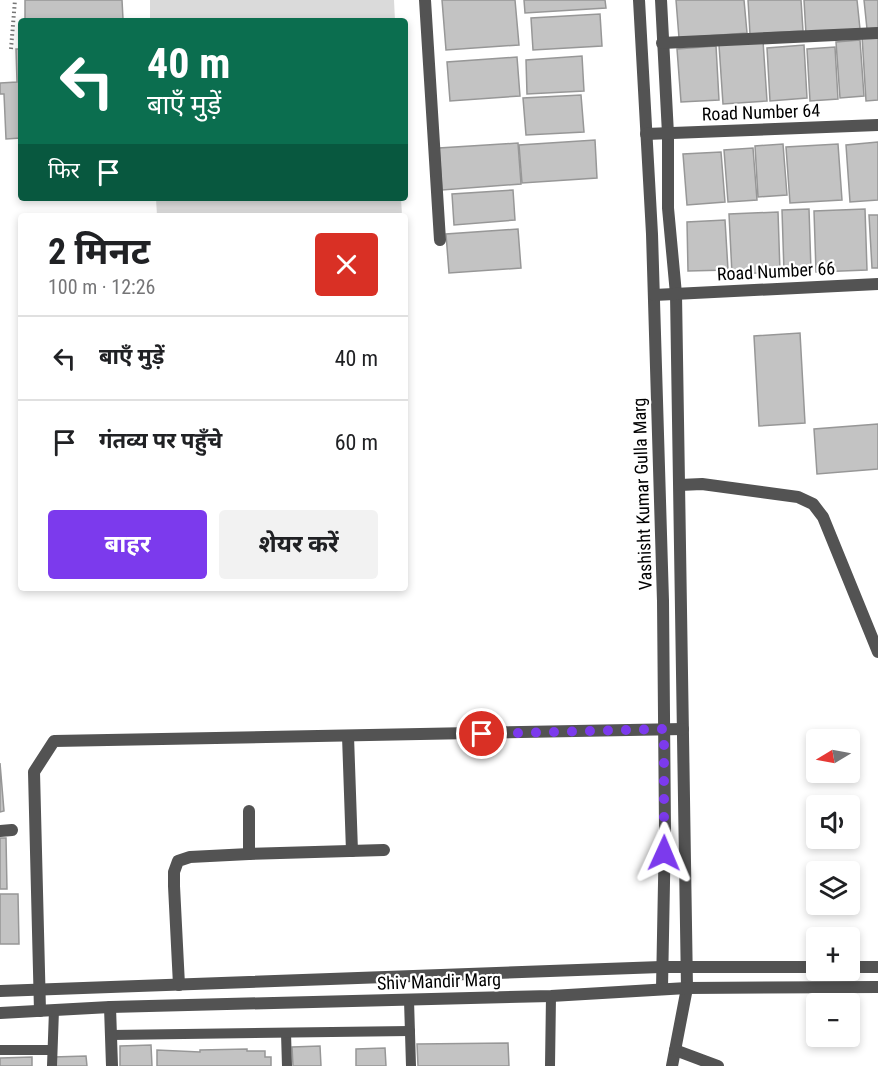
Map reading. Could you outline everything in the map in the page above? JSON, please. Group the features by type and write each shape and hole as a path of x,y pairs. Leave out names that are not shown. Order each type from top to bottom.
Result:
{"street":[{"path":"425,0 440,240"},
{"name":"Vashisht Kumar Gulla Marg","path":"639,0 654,295 664,729 662,988"},
{"name":"Vashisht Kumar Gulla Marg","path":"661,0 668,134 668,208 676,294 687,988 672,1066"},
{"path":"662,43 878,33"},
{"name":"Road Number 64","path":"646,135 878,125"},
{"name":"Road Number 66","path":"654,295 878,284"},
{"path":"680,485 702,484 798,496 813,504 823,517 878,652"},
{"path":"40,1011 34,772 54,741 683,729"},
{"path":"348,736 352,851"},
{"path":"249,811 249,854"},
{"path":"179,985 174,886 174,872 178,861 190,857 384,850"},
{"path":"0,991 662,967 806,967"},
{"path":"860,967 878,967"},
{"name":"Shiv Mandir Marg","path":"0,1013 110,1007 551,996 662,988 878,987"},
{"path":"110,1007 112,1066"},
{"path":"675,1050 718,1066"}],"lane":[{"path":"550,1066 551,996"},
{"path":"409,1000 411,1066"},
{"path":"52,1066 54,1010"},
{"path":"111,1035 410,1031"},
{"path":"286,1033 287,1066"},
{"path":"0,1050 52,1050"}],"path":[{"path":"12,50 15,0"}],"shaded area":[{"path":"150,0 394,0 395,18 150,18"},
{"path":"156,201 401,201 402,213 157,213"}],"building":[{"path":"25,0 122,0 123,18 25,18"},
{"path":"442,0 515,0 519,45 446,50"},
{"path":"524,0 605,0 606,8 525,13"},
{"path":"676,0 744,0 747,33 679,38"},
{"path":"748,0 801,0 803,31 750,34"},
{"path":"804,0 857,0 860,29 806,34"},
{"path":"864,0 878,0 878,28 867,29"},
{"path":"600,14 602,46 533,50 531,18"},
{"path":"878,35 878,100 866,101 862,36"},
{"path":"860,40 864,96 840,98 836,42"},
{"path":"763,41 767,101 723,104 719,45"},
{"path":"804,45 807,98 770,101 767,48"},
{"path":"716,46 719,100 681,102 677,49"},
{"path":"835,47 838,99 810,101 807,49"},
{"path":"16,49 18,49 18,138 6,139 4,94 0,94 0,83 17,82"},
{"path":"582,56 584,91 527,94 526,60"},
{"path":"517,57 520,96 450,101 447,62"},
{"path":"581,95 584,132 526,135 523,98"},
{"path":"595,140 597,178 522,183 519,145"},
{"path":"878,142 878,200 850,202 846,145"},
{"path":"518,143 521,184 442,190 439,148"},
{"path":"783,144 787,195 758,197 755,146"},
{"path":"838,144 842,200 790,203 786,147"},
{"path":"753,148 757,200 728,202 724,150"},
{"path":"721,152 725,202 687,205 683,154"},
{"path":"513,190 515,220 454,225 452,194"},
{"path":"809,209 811,271 784,272 782,210"},
{"path":"865,209 867,270 816,272 814,211"},
{"path":"778,212 780,272 732,274 729,214"},
{"path":"869,215 878,215 878,268 872,268"},
{"path":"725,220 728,270 688,271 687,222"},
{"path":"518,229 521,268 449,273 446,234"},
{"path":"800,333 805,423 759,426 754,336"},
{"path":"878,424 878,469 817,474 814,429"},
{"path":"0,763 4,811 0,812"},
{"path":"0,838 6,838 7,889 0,889"},
{"path":"0,894 18,894 19,944 0,944"},
{"path":"508,1043 509,1066 418,1066 417,1044"},
{"path":"151,1045 152,1066 120,1066 120,1046"},
{"path":"320,1046 321,1066 293,1066 292,1047"},
{"path":"385,1048 386,1066 356,1066 356,1049"},
{"path":"247,1049 247,1051 265,1051 265,1057 271,1057 271,1066 157,1066 157,1050 200,1052 200,1050"},
{"path":"86,1056 87,1066 54,1066 53,1057"},
{"path":"32,1057 32,1066 0,1066 0,1058"}],"route":[{"path":"482,734 664,729 664,853"}]}
